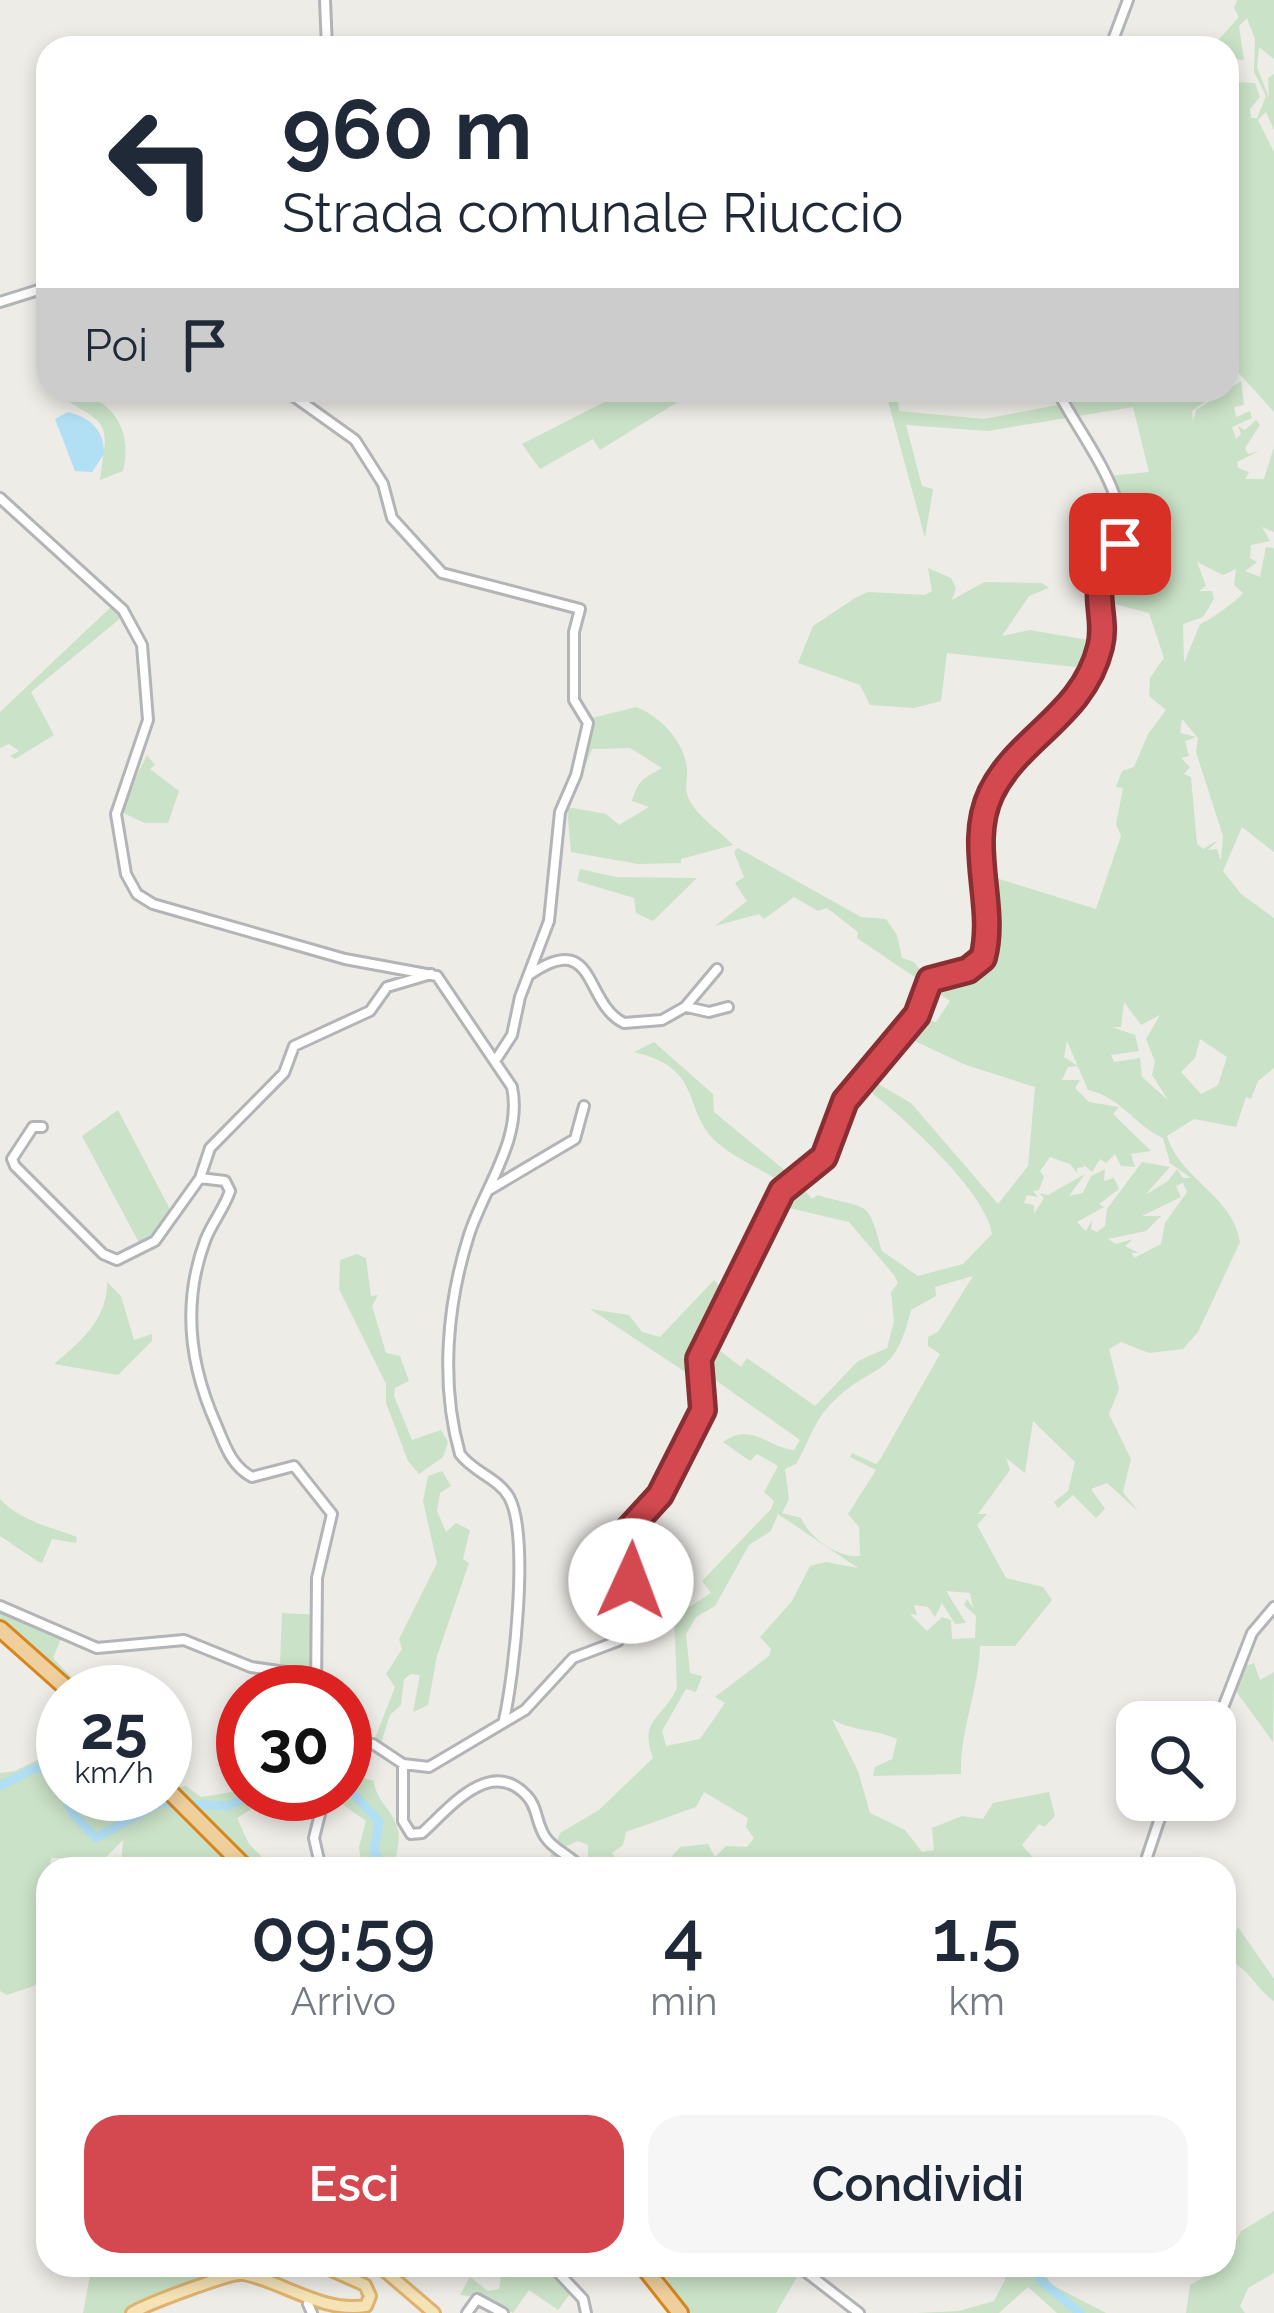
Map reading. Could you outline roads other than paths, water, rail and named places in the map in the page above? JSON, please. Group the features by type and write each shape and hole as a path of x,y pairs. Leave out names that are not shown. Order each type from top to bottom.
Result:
{"highway":[{"path":"0,1629 41,1665"},
{"path":"192,1814 234,1857"},
{"path":"652,2277 680,2313"}],"main road":[{"path":"132,2313 222,2277"},
{"path":"247,2277 269,2283 310,2309 354,2312 370,2300 361,2282 349,2277"},
{"path":"392,2277 434,2313"}],"street":[{"path":"325,0 327,36"},
{"path":"1114,36 1128,0"},
{"path":"0,302 36,291"},
{"path":"302,402 355,440 382,484 392,518 442,573 580,609 574,700 588,723 576,776 560,812 550,921 512,1035 497,1058"},
{"path":"372,1744 403,1764 429,1767 525,1710 573,1658 611,1646 623,1634 631,1606 628,1530 660,1495 703,1410 699,1359 782,1191 824,1157 845,1101 917,1015 930,980 968,970 983,958 980,860 992,792 1073,704 1090,673 1104,624 1100,584 1115,566 1120,544 1110,482 1064,402"},
{"path":"0,498 123,610 142,645 148,720 116,814 126,874 137,894 153,904 287,944 434,975 497,1058 512,1087 515,1107 469,1233 447,1324 460,1454 501,1487 513,1510 518,1636 503,1721"},
{"path":"528,976 551,960 569,961 591,976 606,1006 624,1023 662,1020 685,1007 717,970"},
{"path":"42,1127 29,1128 12,1159 15,1166 103,1254 117,1260 154,1241 200,1178 210,1148 284,1073 294,1046 370,1011 387,987 434,975"},
{"path":"685,1007 709,1012 728,1007"},
{"path":"488,1191 575,1138 584,1106"},
{"path":"200,1178 226,1181 230,1191 206,1237 192,1288 193,1352 205,1400 240,1471 252,1478 293,1466 332,1514 317,1578 315,1665"},
{"path":"0,1606 97,1648 184,1640 246,1665"},
{"path":"1226,1701 1252,1633 1274,1607"},
{"path":"403,1764 404,1826 411,1834 422,1833 462,1793 481,1784 510,1786 530,1798 548,1840 568,1857"},
{"path":"318,1821 314,1838 318,1857"},
{"path":"1147,1857 1159,1821"},
{"path":"562,2277 583,2299 586,2313"},
{"path":"812,2277 859,2313"},
{"path":"466,2313 478,2299 503,2313"}],"water":[{"path":"68,412 89,422 102,438 104,454 92,472 75,471 55,419"}],"waterway":[{"path":"0,1786 36,1768"},
{"path":"192,1804 216,1805"},
{"path":"372,1814 379,1821 377,1857"},
{"path":"80,1821 96,1838 127,1821"},
{"path":"1039,2277 1080,2313"}]}
